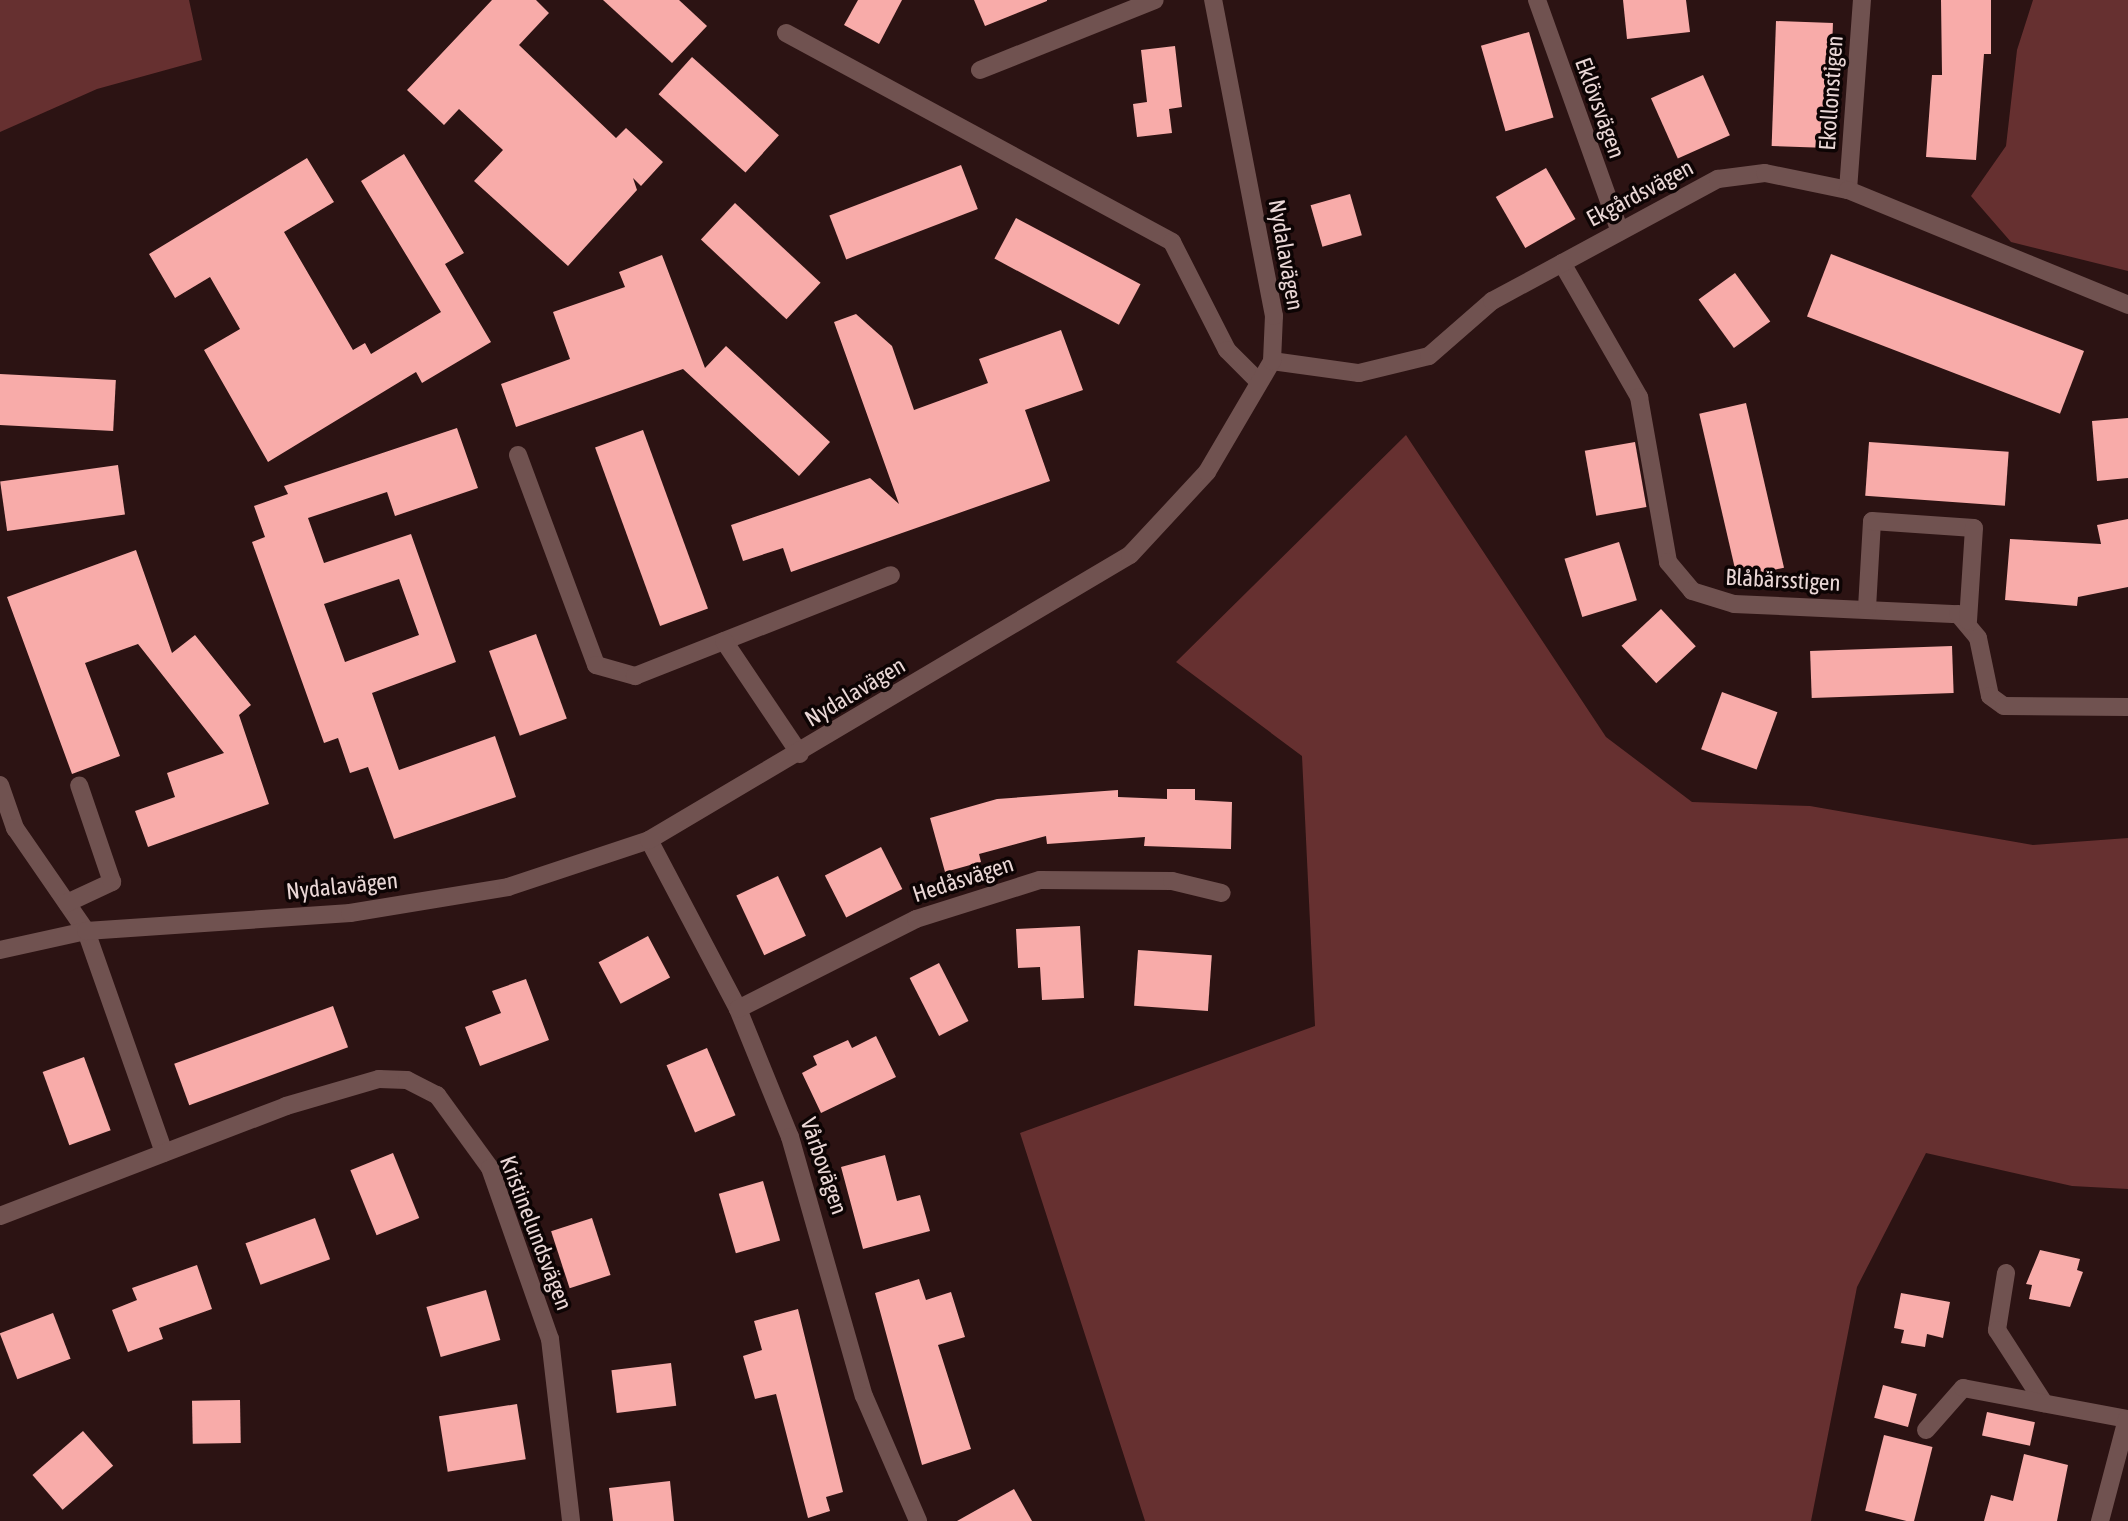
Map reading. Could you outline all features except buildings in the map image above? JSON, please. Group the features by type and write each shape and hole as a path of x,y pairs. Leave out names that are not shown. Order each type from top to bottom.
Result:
{"street":[{"path":"980,70 1155,0"},
{"name":"Nydalavägen","path":"0,950 86,931 390,906 508,887 649,840 800,754 1130,555 1207,472 1272,361 1274,316 1213,0"},
{"name":"Eklövsvägen","path":"1537,0 1620,232"},
{"name":"Ekollonstigen","path":"1848,190 1862,0"},
{"path":"786,33 1172,242 1227,350 1258,381"},
{"name":"Ekgårdsvägen","path":"1272,361 1359,373 1429,356 1492,301 1718,179 1765,173 1848,190 2128,305"},
{"name":"Blåbärsstigen","path":"1562,263 1639,397 1668,562 1679,578 1711,600 1946,612 1968,621"},
{"path":"518,455 596,665 635,676 891,575"},
{"path":"1867,608 1872,521 1974,528 1968,621 1978,638 1984,683 2004,706 2128,707"},
{"path":"724,641 800,754"},
{"path":"0,785 15,828 86,931 164,1153"},
{"path":"67,903 112,882 79,785"},
{"name":"Vårbovägen","path":"649,840 738,1009 790,1137 864,1396 918,1521"},
{"name":"Hedåsvägen","path":"738,1009 916,919 1040,880 1172,881 1222,893"},
{"name":"Kristinelundsvägen","path":"0,1216 286,1106 379,1079 407,1080 438,1096 490,1168 550,1339 571,1521"},
{"path":"2006,1273 1997,1330 2044,1403"},
{"path":"1926,1430 1963,1388 2127,1419 2100,1521"}],"shaded area":[{"path":"0,0 189,0 202,60 97,89 0,132"},
{"path":"2033,0 2128,0 2128,271 2011,242 1971,196 2006,146 2017,50"},
{"path":"1406,435 1606,737 1692,802 1810,806 2033,845 2128,838 2128,1189 2072,1186 1926,1153 1857,1287 1811,1521 1145,1521 1020,1133 1315,1026 1302,756 1176,662"}]}
